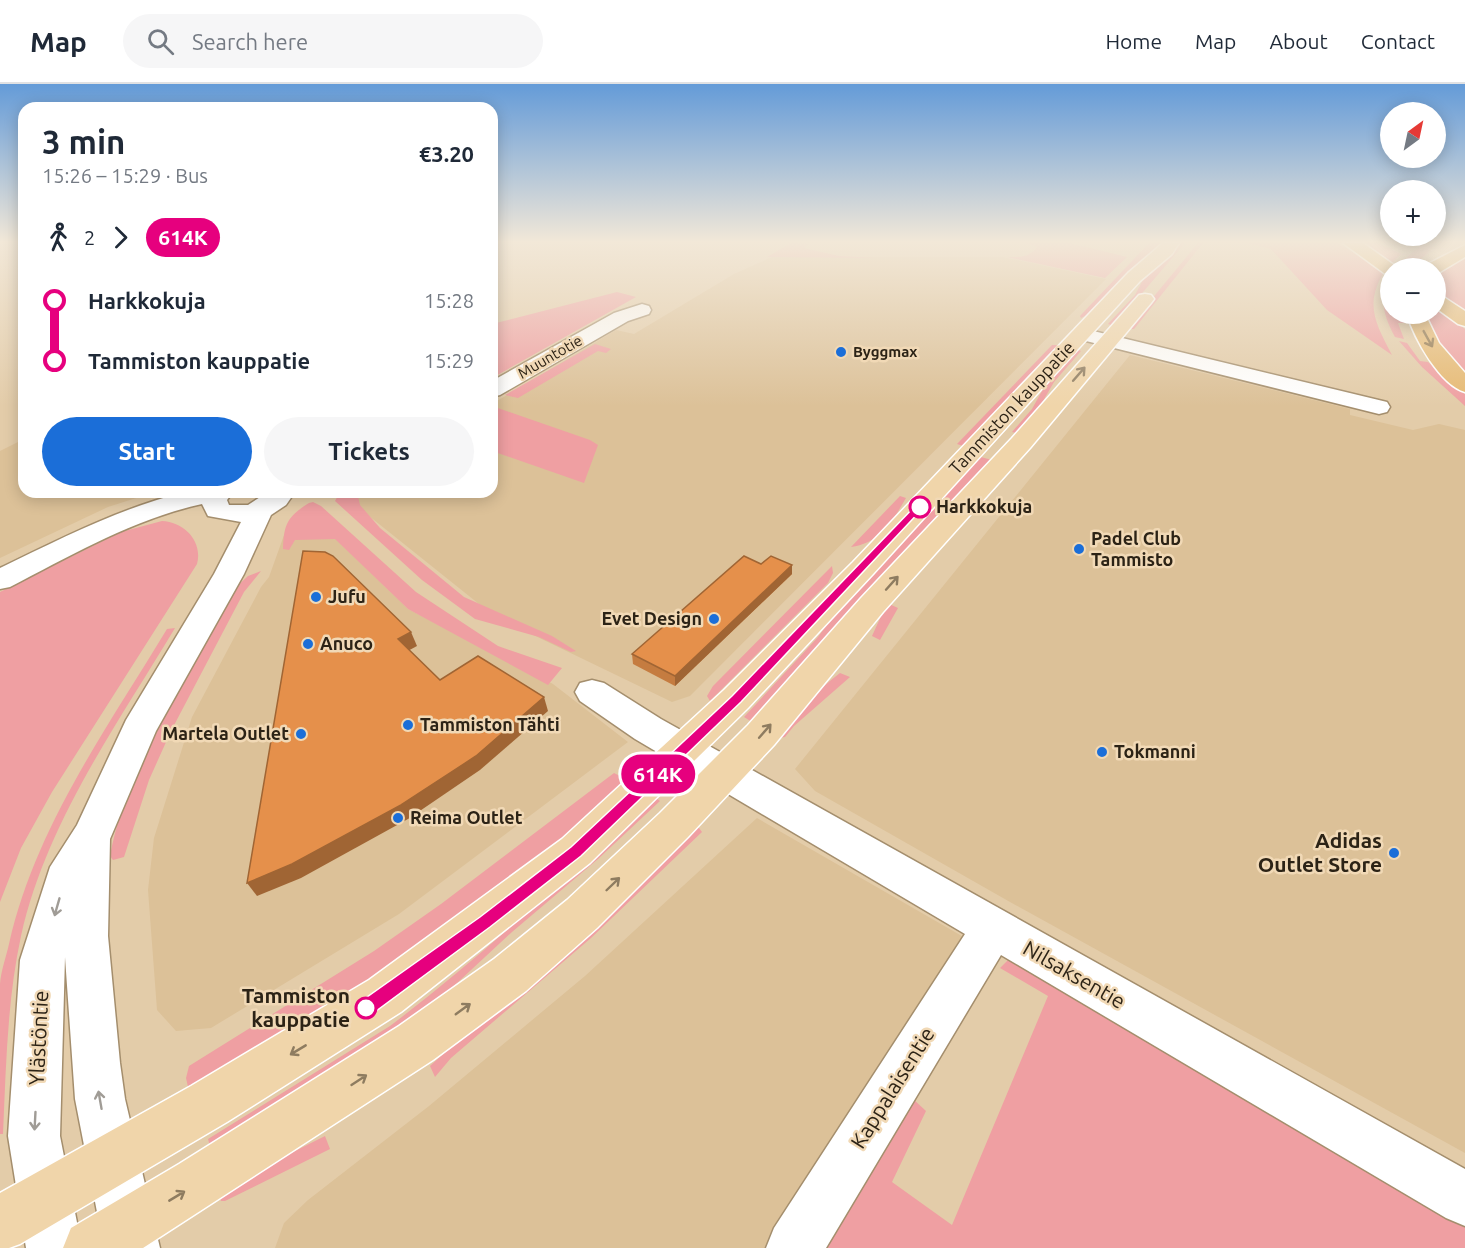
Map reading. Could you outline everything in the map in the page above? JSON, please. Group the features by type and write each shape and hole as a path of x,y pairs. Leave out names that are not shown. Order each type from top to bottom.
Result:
{"highway":[{"path":"1446,307 1465,320"},
{"path":"1420,324 1428,341 1443,363 1465,385"}],"main road":[{"name":"Tammiston kauppatie","path":"117,1241 198,1183 408,1049 510,975 582,914 704,761 736,699 863,568 1115,297"},
{"name":"Tammiston kauppatie","path":"33,1223 112,1158 209,1104 385,996 576,851 704,761 761,735 872,605 1021,443 1146,297"}],"street":[{"name":"Muuntotie","path":"498,387 621,317 642,310"},
{"path":"1081,334 1379,407"},
{"name":"Ylästöntie","path":"33,1223 34,1136 42,960 65,880 92,836 139,730 229,574 260,510 278,498"},
{"path":"221,502 229,574"},
{"path":"0,580 115,522 139,513 221,502 260,510"},
{"name":"Nilsaksentie","path":"592,692 704,761 993,929 1465,1199"},
{"name":"Ylästöntie","path":"92,836 86,936 97,1081 112,1158 117,1241"},
{"name":"Kappalaisentie","path":"794,1248 993,929"}],"shaded area":[{"path":"596,297 635,297 498,375 498,322"},
{"path":"695,297 1088,297 690,696 672,702 494,616 354,504 353,498 498,498 498,400 616,330 634,334"},
{"path":"1098,297 1105,297 1087,315 1081,318 1080,316"},
{"path":"1133,297 1139,297 1114,326 1108,324"},
{"path":"1153,297 1159,297 1134,329 1127,329"},
{"path":"1315,297 1375,297 1374,314 1392,355 1327,310"},
{"path":"1446,297 1465,297 1465,313 1446,300"},
{"path":"1446,315 1465,329 1465,377 1430,333 1427,324 1446,324"},
{"path":"1389,324 1398,324 1404,339 1395,337"},
{"path":"1399,341 1407,343 1420,361 1428,362 1465,394 1465,406 1422,367"},
{"path":"595,344 611,349 606,353 598,351 518,398 505,395"},
{"path":"1052,345 1058,345 963,446 957,444"},
{"path":"1076,349 1081,351 1054,382 1039,408 1017,433 1012,432 1032,409 1048,380"},
{"path":"1130,355 1350,409 1350,415 1413,430 1439,424 1465,430 1465,1153 1010,902 815,791 795,769"},
{"path":"498,408 590,440 598,445 584,483 498,453"},
{"path":"18,442 18,498 136,498 108,507 0,558 0,451"},
{"path":"977,456 992,460 752,722 744,717 818,637 852,590"},
{"path":"900,496 906,498 884,530 870,541 851,547"},
{"path":"337,498 358,498 360,505 380,528 464,597 552,636 576,651 571,652 539,637 475,619 422,580 335,501"},
{"path":"313,502 321,506 416,592 498,646 562,668 548,685 408,609 335,539 295,540 289,550 283,549 284,533 288,522"},
{"path":"308,512 408,609 553,684 628,742 399,914 211,1028 176,1031 157,1010 148,890 154,838 192,717 261,587 269,577 288,524"},
{"path":"162,521 185,529 195,541 197,564 52,792 21,848 0,902 0,592 121,532"},
{"path":"832,566 833,573 828,583 710,701 707,696 713,686"},
{"path":"261,571 244,592 171,731 149,780 124,857 113,860 110,856 119,820 145,751 235,588 248,576"},
{"path":"887,603 898,608 880,640 872,636"},
{"path":"175,628 107,738 65,814 32,894 16,960 8,1035 3,1134 0,1134 0,984 21,901 54,820 97,742 167,629"},
{"path":"840,673 850,677 794,726 785,737 780,738 792,719 807,702"},
{"path":"614,773 630,781 575,832 406,958 210,1077 188,1087 186,1078 189,1066 374,951 441,904"},
{"path":"653,796 660,801 598,859 512,932 414,1023 212,1153 208,1139 390,1026 425,999 524,914"},
{"path":"757,818 967,939 766,1248 275,1248 284,1223 308,1200 429,1106 585,976"},
{"path":"696,824 702,832 591,938 451,1058 435,1077 430,1066"},
{"path":"1009,959 1465,1216 1465,1248 821,1248 912,1098 926,1111 892,1182 952,1225 1048,996 1000,968"},
{"path":"325,1136 330,1149 221,1201 218,1193"}],"building":[{"name":"Tammiston Tähti","path":"303,551 325,552 333,556 411,632 398,639 440,680 478,656 544,697 476,756 401,805 292,864 247,883"},
{"name":"Evet Design","path":"744,556 761,564 771,556 792,565 675,676 632,654"}],"bus line":[{"name":"614K","path":"366,1008 485,922 576,851 736,699 920,507"}],"place":[{"name":"Byggmax","path":"841,352"},
{"name":"Harkkokuja","path":"920,507"},
{"name":"Padel Club Tammisto","path":"1079,549"},
{"name":"Jufu","path":"316,597"},
{"name":"Evet Design","path":"714,619"},
{"name":"Anuco","path":"308,644"},
{"name":"Tammiston Tähti","path":"408,725"},
{"name":"Martela Outlet","path":"301,734"},
{"name":"Tokmanni","path":"1102,752"},
{"name":"Reima Outlet","path":"398,818"},
{"name":"Adidas Outlet Store","path":"1394,853"},
{"name":"Tammiston kauppatie","path":"366,1008"}]}
